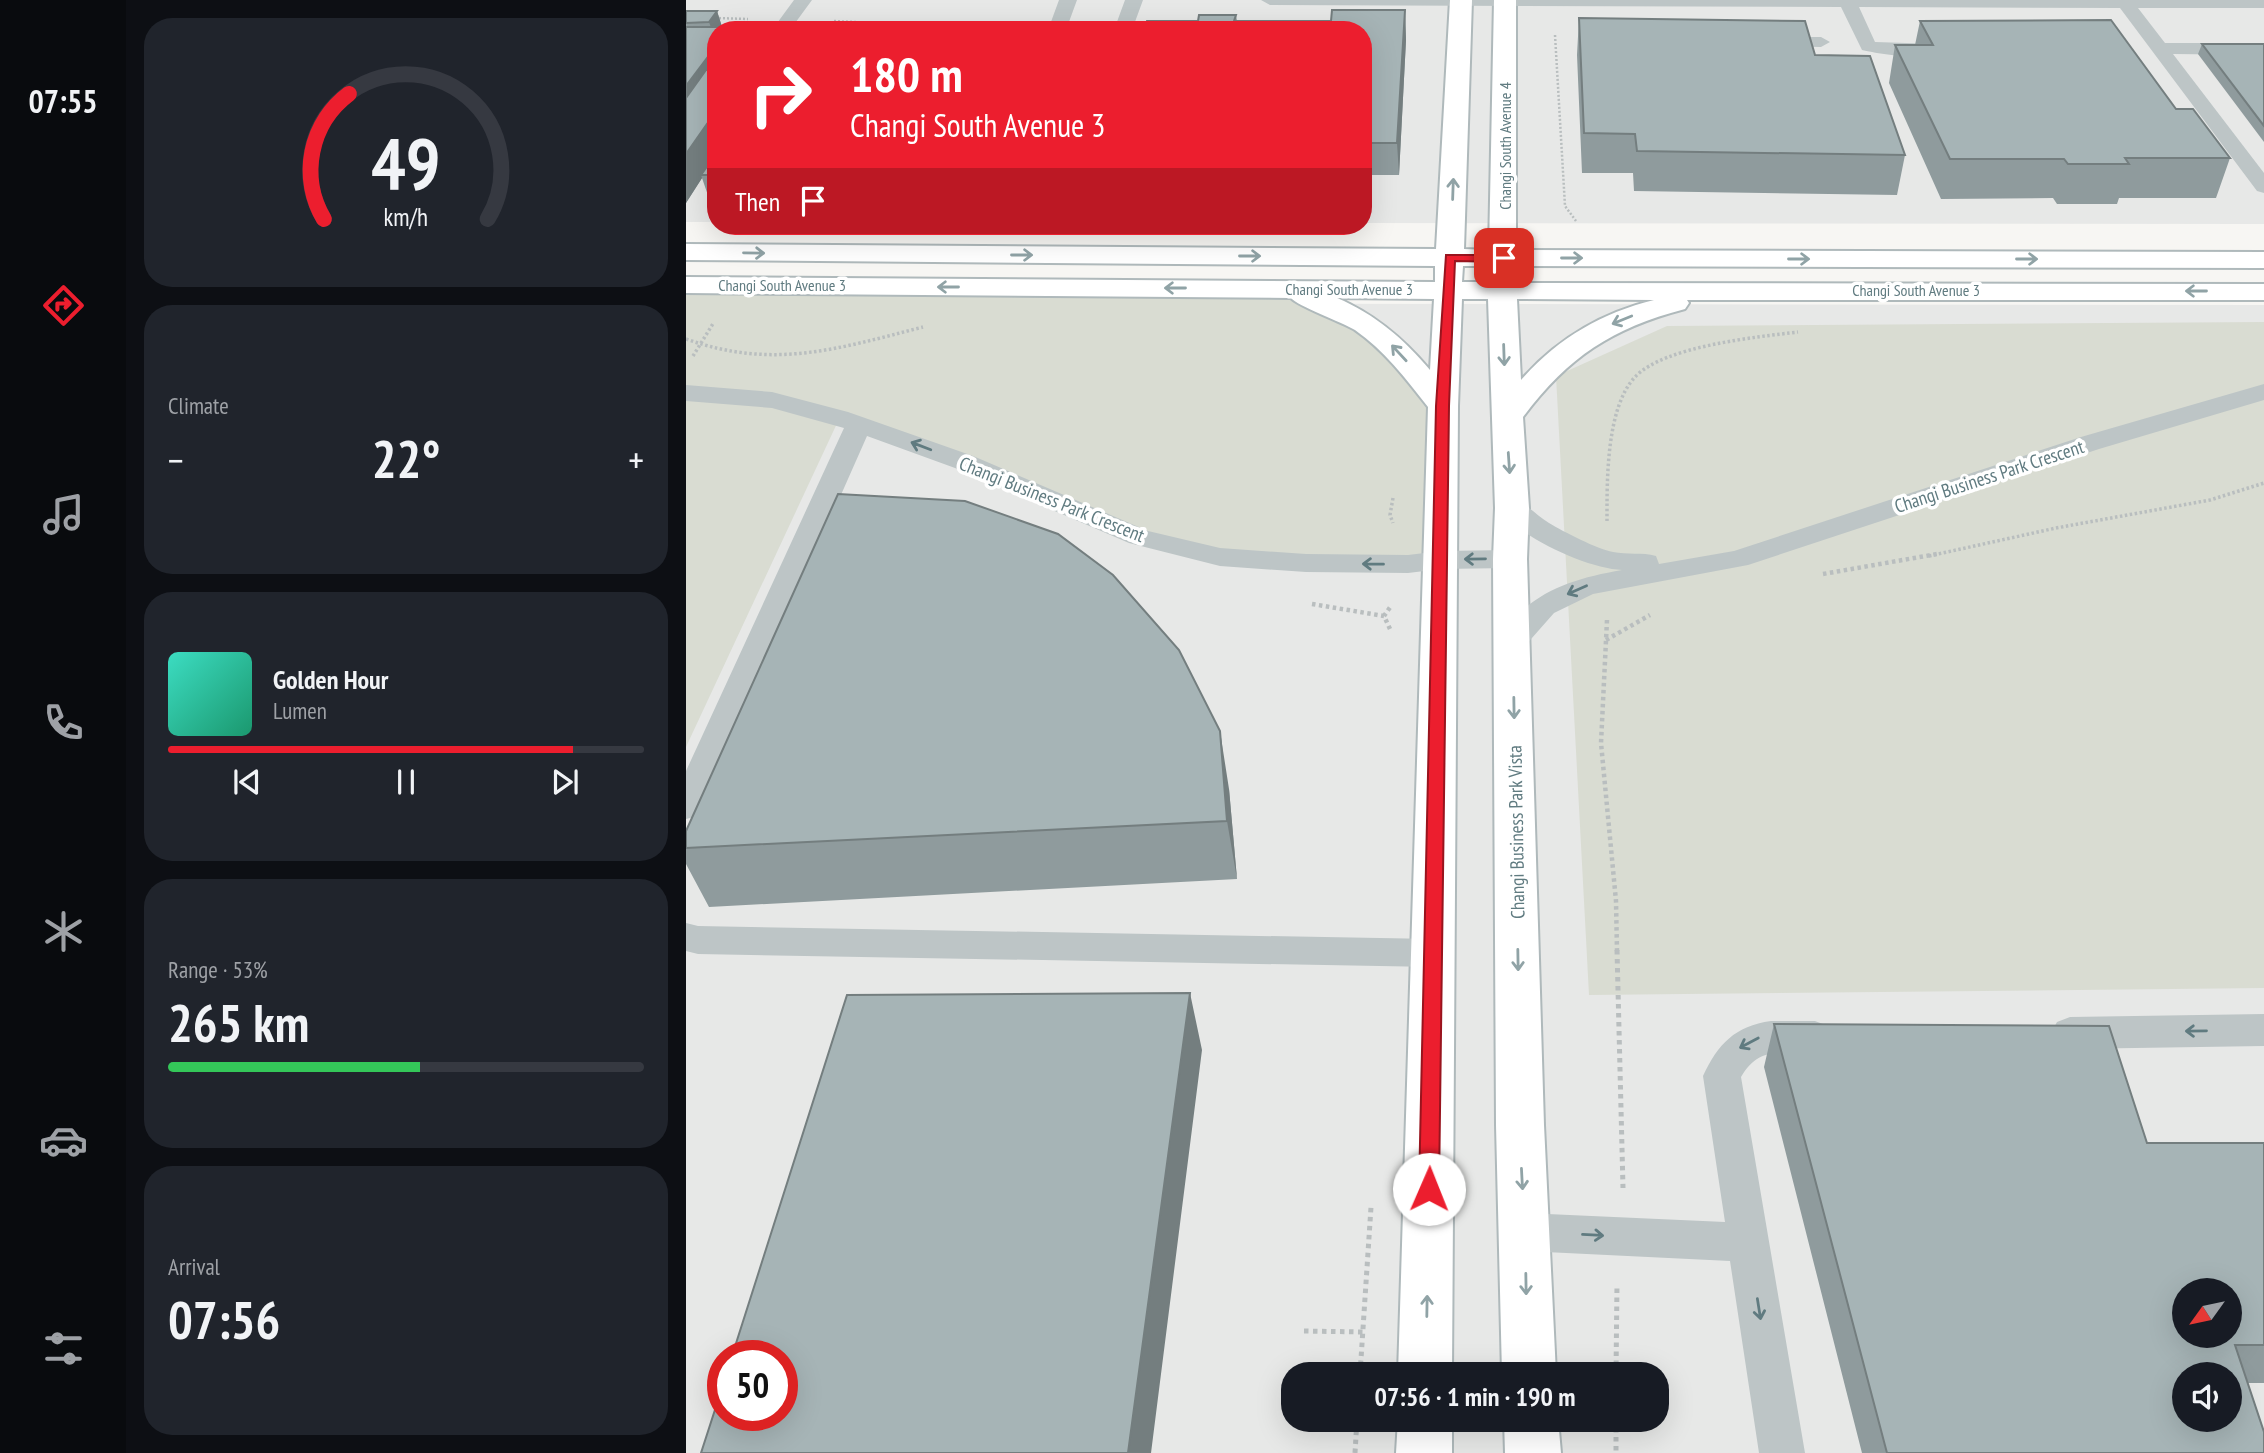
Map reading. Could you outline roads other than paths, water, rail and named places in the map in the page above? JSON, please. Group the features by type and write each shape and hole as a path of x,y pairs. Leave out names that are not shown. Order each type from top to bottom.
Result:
{"main road":[{"path":"1425,1362 1434,953 1424,562 1443,406 1461,1"},
{"name":"Changi South Avenue 4","path":"1502,291 1505,1"},
{"name":"Changi South Avenue 3","path":"686,252 2264,260"},
{"name":"Changi South Avenue 3","path":"686,285 1502,291 2264,292"},
{"path":"1244,288 1308,297 1352,314 1401,354 1443,406"},
{"path":"1506,419 1533,382 1579,340 1621,319 1670,304 1735,290"},
{"name":"Changi Business Park Vista","path":"1502,291 1512,508 1510,559 1520,1125 1529,1362"},
{"path":"1424,1432 1424,1453"},
{"path":"1532,1432 1533,1453"}],"lane":[{"path":"787,21 803,0"},
{"path":"1060,21 1068,0"},
{"path":"1126,21 1134,0"},
{"path":"1270,0 2264,3"},
{"path":"1752,43 1824,48 1806,2"},
{"path":"1848,2 1868,46 1876,49 1954,49"},
{"path":"2125,2 2264,187"},
{"path":"2159,48 2264,49"},
{"name":"Changi Business Park Crescent","path":"1513,640 1544,606 1586,586 1608,571 1738,559 2090,443 2264,392"},
{"name":"Changi Business Park Crescent","path":"686,393 772,400 859,424 964,463 1139,537 1220,557 1306,563 1510,559"},
{"path":"686,807 859,424"},
{"path":"1512,508 1538,529 1608,571"},
{"path":"686,937 698,940 1434,953"},
{"path":"2031,1033 2264,1030"},
{"path":"1782,1453 1722,1076 1733,1053 1758,1038 1854,1036"},
{"path":"1525,1232 1748,1242"}]}
